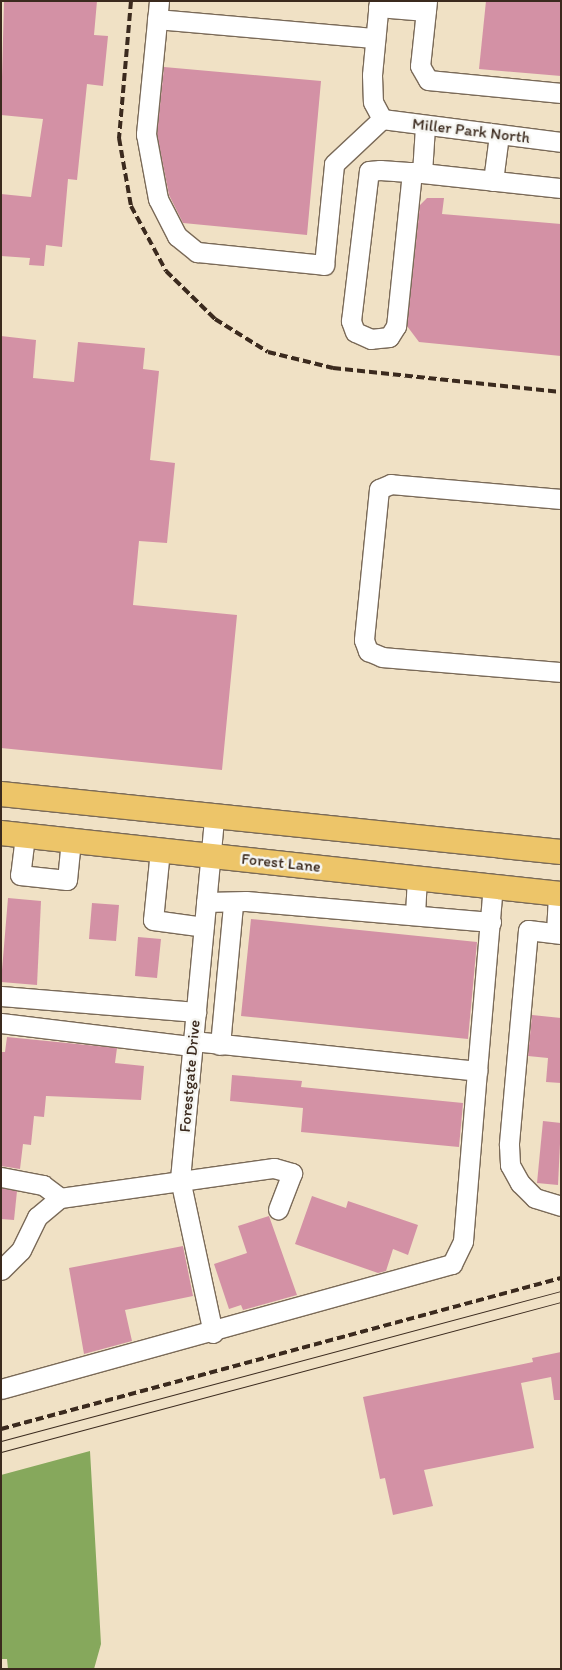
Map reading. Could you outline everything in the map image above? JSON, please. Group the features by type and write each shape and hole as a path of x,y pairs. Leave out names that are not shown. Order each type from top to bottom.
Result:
{"main road":[{"path":"1,794 420,839 561,852"},
{"name":"Forest Lane","path":"1,833 559,894"},
{"path":"417,877 420,839"}],"street":[{"path":"375,38 158,10 146,134 158,199 177,236 197,252 324,265 334,164 382,119 373,102 375,38 379,4 427,6 420,66 428,80 561,93"},
{"name":"Miller Park North","path":"382,119 561,142"},
{"path":"425,126 417,172 396,326 389,336 371,339 355,332 351,321 369,171 417,172 561,188"},
{"path":"493,181 499,135"},
{"path":"561,499 391,484 379,489 364,640 368,651 382,657 561,672"},
{"name":"Forestgate Drive","path":"213,1333 180,1179 214,817"},
{"path":"25,836 20,874 67,880 70,840"},
{"path":"160,850 153,920 204,927"},
{"path":"415,915 417,877"},
{"path":"1,1388 213,1333 452,1264 463,1241 493,886"},
{"path":"559,894 558,933 528,930 509,1145 510,1165 520,1183 535,1198 561,1206"},
{"path":"206,902 233,905 246,901 491,922"},
{"path":"220,1045 233,905"},
{"path":"1,996 196,1012"},
{"path":"1,1023 193,1044 220,1045 477,1071"},
{"path":"1,1270 21,1250 37,1217 60,1198 254,1168 292,1174 278,1209"},
{"path":"1,1177 43,1185 60,1198"}],"green space":[{"path":"90,1451 101,1644 94,1669 8,1669 7,1659 1,1659 1,1475"}],"building":[{"path":"4,1 97,1 94,35 108,36 103,86 87,84 77,180 68,179 62,247 46,245 44,266 29,265 30,258 1,256 1,194 31,197 43,119 1,115"},
{"path":"486,1 561,1 561,76 479,69"},
{"path":"164,67 321,81 307,235 183,223 169,195 157,134"},
{"path":"427,198 444,198 442,214 561,224 561,356 419,342 407,326 420,205"},
{"path":"1,336 36,340 33,378 74,382 78,342 145,348 143,369 159,371 150,460 175,463 167,543 139,541 133,605 237,615 222,770 1,748"},
{"path":"8,898 41,901 37,985 1,982"},
{"path":"92,903 119,905 116,941 89,939"},
{"path":"251,919 477,942 468,1039 241,1016"},
{"path":"138,937 161,939 157,978 135,976"},
{"path":"532,1015 561,1018 561,1083 546,1082 548,1058 528,1056"},
{"path":"7,1037 117,1048 115,1063 144,1066 141,1100 46,1096 44,1117 34,1116 31,1145 23,1144 20,1169 1,1166 1,1052 5,1052"},
{"path":"232,1075 302,1081 301,1087 463,1103 459,1147 301,1132 303,1108 230,1101"},
{"path":"543,1121 561,1123 558,1185 537,1183"},
{"path":"1,1188 17,1191 14,1220 1,1219"},
{"path":"312,1196 346,1208 348,1201 418,1225 408,1255 393,1249 386,1271 378,1273 295,1244"},
{"path":"269,1216 297,1295 243,1310 241,1305 229,1309 214,1264 247,1253 238,1226"},
{"path":"183,1246 193,1296 125,1310 132,1341 84,1354 69,1268"},
{"path":"561,1352 561,1400 554,1400 551,1377 521,1383 534,1448 424,1470 433,1506 393,1515 385,1478 380,1479 363,1397 533,1362 532,1358"}],"tram line":[{"path":"1,1441 561,1291"},
{"path":"1,1452 561,1302"}],"railway":[{"path":"131,1 119,138 131,206 166,271 215,319 268,352 333,368 561,392"},
{"path":"1,1429 561,1278"}]}
